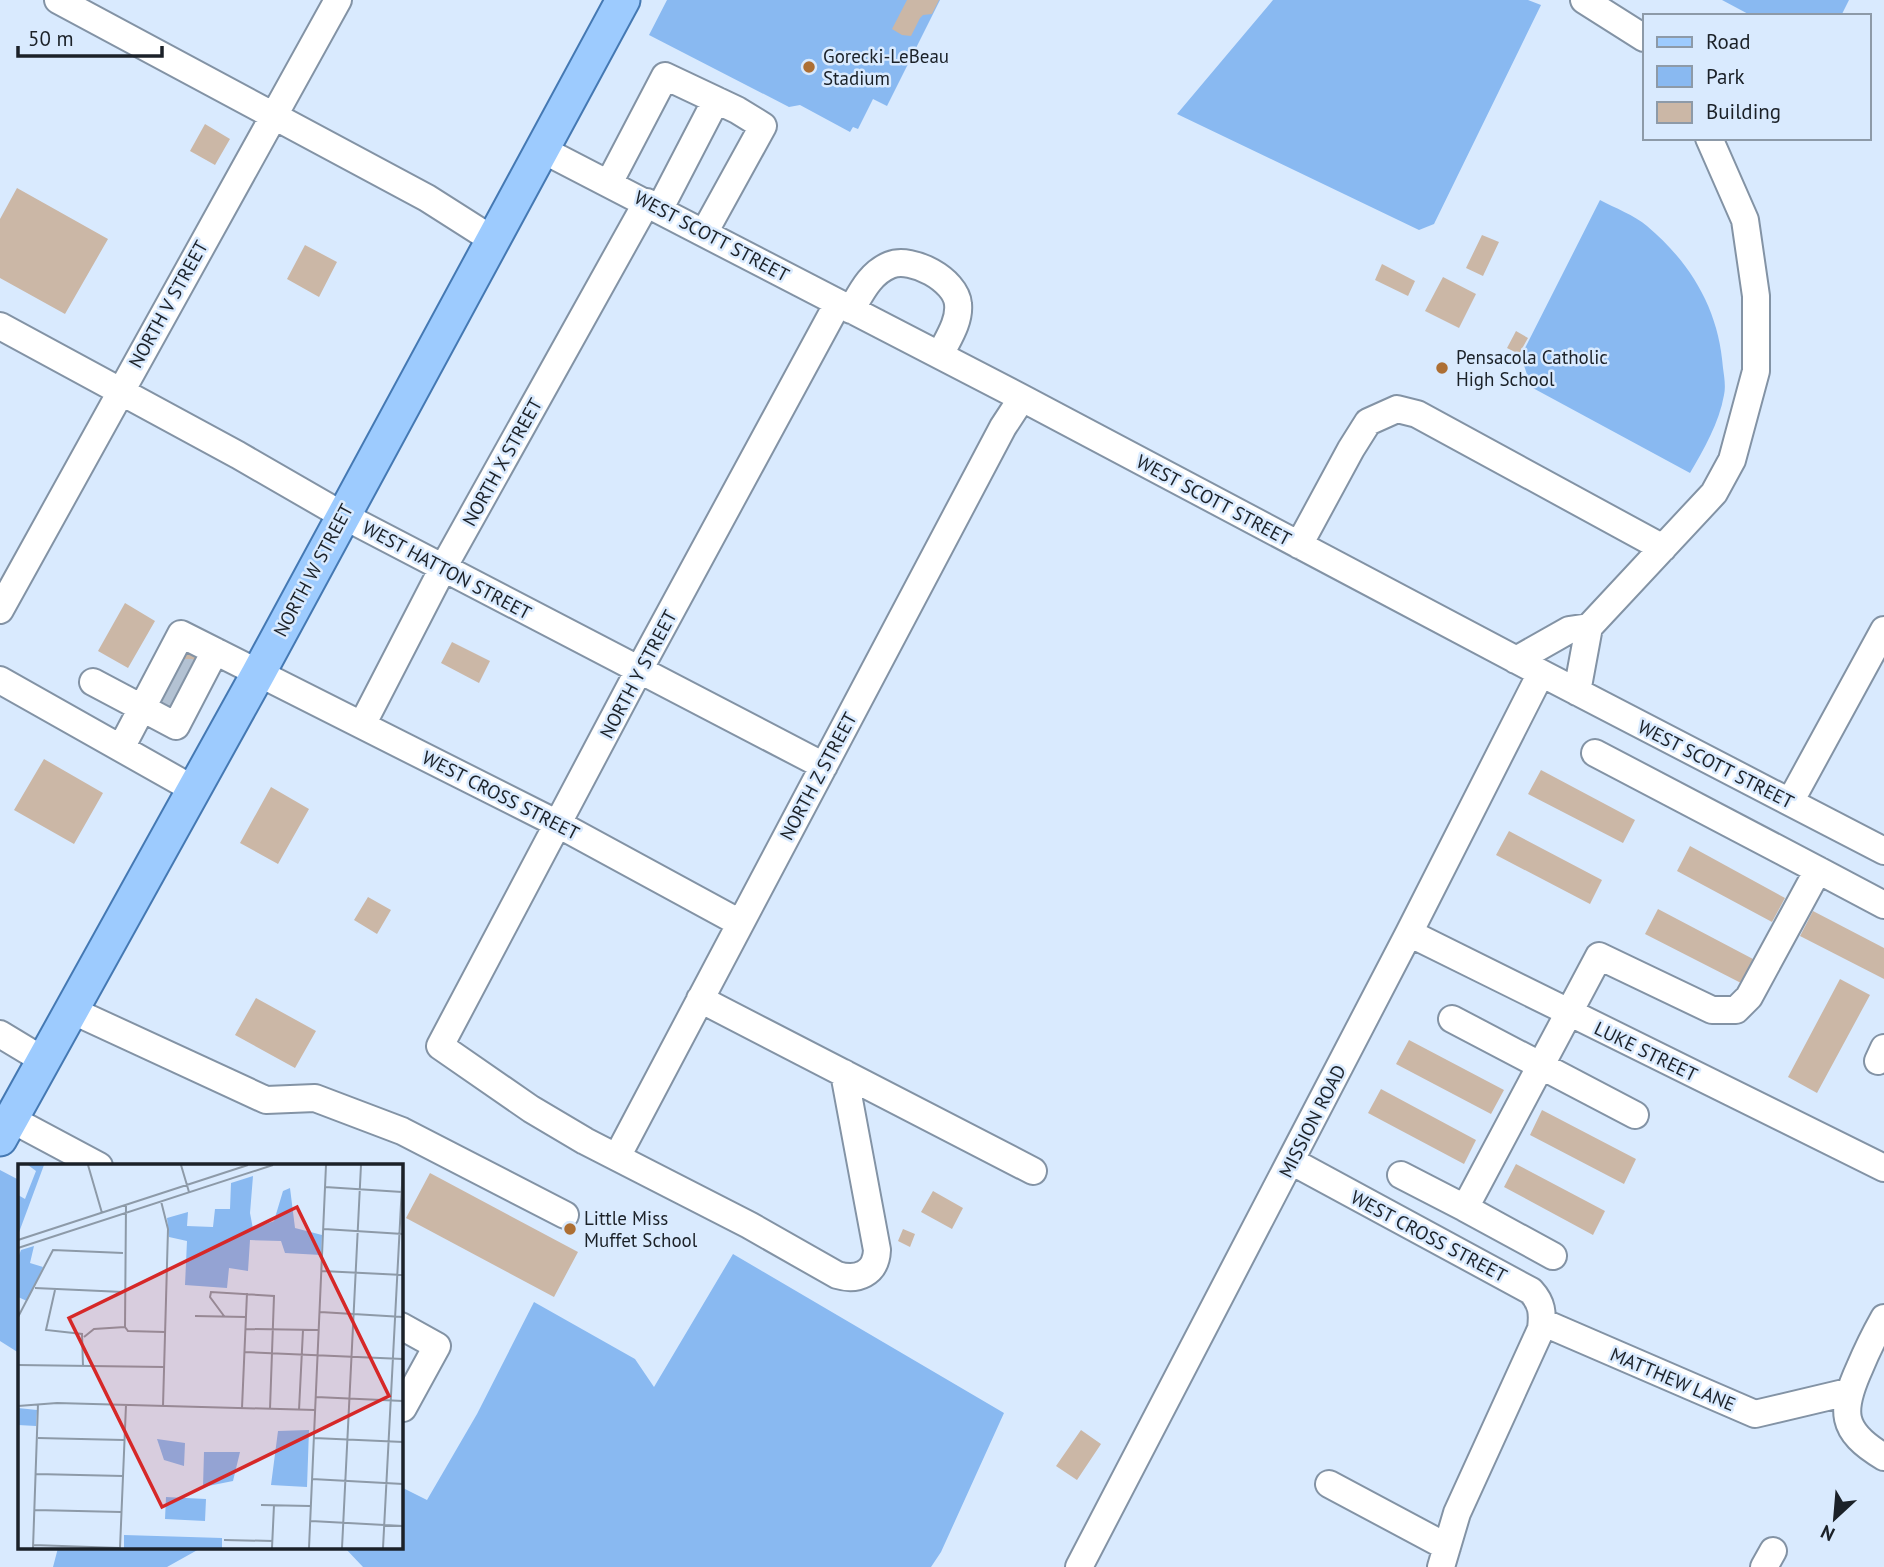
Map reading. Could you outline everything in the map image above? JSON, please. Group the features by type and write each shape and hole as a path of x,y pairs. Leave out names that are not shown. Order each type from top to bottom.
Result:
{"main road":[{"name":"NORTH W STREET","path":"5,1129 258,674 623,0"}],"street":[{"path":"58,0 427,198 493,240"},
{"name":"NORTH V STREET","path":"0,610 338,0"},
{"path":"1584,0 1643,37"},
{"path":"609,183 665,76 716,100 763,126 705,233"},
{"name":"NORTH X STREET","path":"362,725 443,568 716,100"},
{"path":"1577,692 1589,627 1714,493 1732,460 1756,371 1756,296 1745,220 1710,140"},
{"name":"WEST SCOTT STREET","path":"543,150 940,355 1884,851"},
{"name":"NORTH Y STREET","path":"617,1157 531,1109 440,1046 639,670 845,306 868,281 889,265 906,261 940,277 955,292 959,306 956,323 940,355"},
{"name":"WEST HATTON STREET","path":"0,326 238,455 342,515 824,766"},
{"name":"NORTH Z STREET","path":"617,1157 1003,428 1022,398"},
{"path":"1299,545 1368,422 1397,409 1417,414 1663,548"},
{"path":"1516,660 1569,630 1589,627"},
{"path":"1790,802 1884,630"},
{"name":"MISSION ROAD","path":"1079,1567 1541,673"},
{"name":"WEST CROSS STREET","path":"93,682 177,682 258,674 558,824 740,923"},
{"path":"0,680 193,789"},
{"path":"121,748 177,682"},
{"path":"1595,753 1884,905"},
{"path":"1465,1208 1599,956 1713,1010 1736,1010 1749,997 1818,870"},
{"name":"LUKE STREET","path":"1409,933 1884,1168"},
{"path":"700,999 1032,1171"},
{"path":"71,1010 266,1100 315,1098 402,1131 565,1215"},
{"path":"1452,1019 1635,1115"},
{"path":"0,1034 44,1060"},
{"path":"617,1157 749,1225 837,1275 849,1279 858,1277 872,1268 877,1260 877,1251 844,1073"},
{"path":"5,1129 94,1164"},
{"name":"WEST CROSS STREET","path":"1290,1161 1531,1290 1539,1300 1543,1314 1542,1326"},
{"path":"1401,1175 1553,1256"},
{"path":"1884,1318 1848,1392 1845,1410 1855,1436 1884,1457"},
{"path":"1329,1484 1445,1561 1457,1513 1542,1326"},
{"name":"MATTHEW LANE","path":"1542,1326 1755,1414 1848,1392"},
{"path":"402,1327 437,1346 402,1408"}],"green space":[{"name":"Gorecki-LeBeau Stadium","path":"667,0 940,0 887,106 873,99 858,129 853,127 850,132 800,105 789,107 649,35"},
{"path":"1273,0 1528,0 1541,5 1434,224 1419,230 1177,114"},
{"path":"1722,0 1849,0 1842,14 1748,14"},
{"path":"1600,200 1642,222 1663,240 1700,289 1716,327 1724,395 1715,426 1690,473 1531,387 1521,356"},
{"path":"0,1170 18,1179 18,1352 0,1341"},
{"path":"733,1254 1004,1413 941,1552 931,1567 363,1567 347,1550 402,1550 402,1488 427,1500 477,1414 534,1302 635,1359 654,1387"},
{"path":"57,1550 197,1550 167,1567 53,1567"}],"building":[{"path":"907,0 939,0 932,14 920,18 911,36 902,35 892,29"},
{"path":"205,124 230,139 215,165 190,151"},
{"path":"17,188 108,239 65,314 0,278 0,219"},
{"path":"1482,235 1499,242 1483,276 1466,268"},
{"path":"305,245 337,262 319,297 287,279"},
{"path":"1382,264 1415,281 1408,296 1375,280"},
{"path":"1443,277 1476,294 1459,328 1425,311"},
{"path":"1516,331 1528,338 1519,354 1507,348"},
{"path":"125,603 155,621 128,668 98,651"},
{"path":"452,642 490,661 479,683 441,663"},
{"path":"184,649 201,658 170,715 153,706"},
{"path":"44,759 103,793 74,844 14,810"},
{"path":"1541,770 1635,820 1623,843 1528,794"},
{"path":"271,787 309,809 278,864 240,843"},
{"path":"1509,831 1602,880 1590,904 1496,855"},
{"path":"1690,846 1785,898 1772,922 1677,871"},
{"path":"368,897 391,910 377,934 354,920"},
{"path":"1658,909 1753,959 1741,983 1645,934"},
{"path":"1813,911 1884,948 1884,979 1800,936"},
{"path":"1840,979 1870,995 1817,1093 1788,1077"},
{"path":"256,998 316,1031 295,1068 235,1035"},
{"path":"1409,1040 1504,1090 1491,1114 1396,1064"},
{"path":"1381,1089 1476,1140 1464,1164 1368,1113"},
{"path":"1542,1110 1636,1159 1624,1184 1530,1135"},
{"path":"1516,1164 1605,1211 1593,1235 1504,1187"},
{"path":"430,1173 578,1252 554,1297 406,1218"},
{"path":"933,1191 963,1208 952,1229 921,1212"},
{"path":"903,1229 915,1234 910,1247 898,1241"},
{"path":"1081,1430 1101,1444 1077,1480 1056,1466"}],"tunnel":[{"path":"172,672 193,672"},
{"path":"160,695 181,694"}],"place":[{"name":"Gorecki-LeBeau Stadium","path":"809,67"},
{"name":"Pensacola Catholic High School","path":"1442,368"},
{"name":"Little Miss Muffet School","path":"570,1229"}]}
